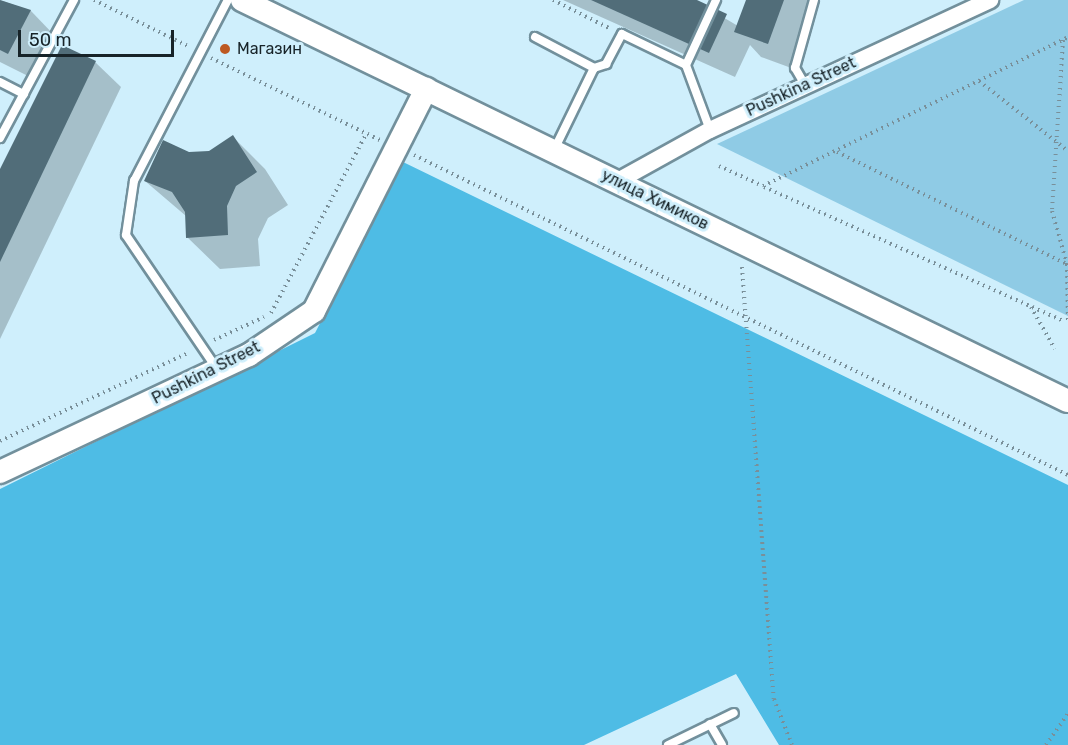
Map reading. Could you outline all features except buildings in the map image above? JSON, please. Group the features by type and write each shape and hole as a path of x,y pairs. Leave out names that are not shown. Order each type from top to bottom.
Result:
{"street":[{"name":"улица Химиков","path":"242,0 1068,401"},
{"name":"Pushkina Street","path":"616,182 710,130 990,0"},
{"name":"Pushkina Street","path":"0,472 218,370 314,311 426,89"}],"lane":[{"path":"0,138 74,0"},
{"path":"218,370 126,235 134,181 228,0"},
{"path":"686,66 716,0"},
{"path":"805,85 795,68 814,0"},
{"path":"553,151 594,69 606,64 622,34 686,66 710,130"},
{"path":"535,37 594,69"},
{"path":"0,82 24,94"},
{"path":"668,745 734,713"},
{"path":"710,724 722,745"}],"path":[{"path":"94,0 1068,475"},
{"path":"553,0 622,34"},
{"path":"763,186 1066,39"},
{"path":"718,165 1066,322 1067,264 1052,211 1066,39"},
{"path":"979,81 1068,151"},
{"path":"0,441 272,313 366,134"},
{"path":"836,152 1067,264"},
{"path":"742,267 774,699 792,745"},
{"path":"1031,307 1055,349"},
{"path":"1046,745 1068,714"}],"shaded area":[{"path":"1024,0 1068,0 1068,316 717,144"},
{"path":"403,162 1068,485 1068,745 779,745 736,674 584,745 0,745 0,489 315,333"}],"place":[{"name":"Магазин","path":"225,49"}]}
